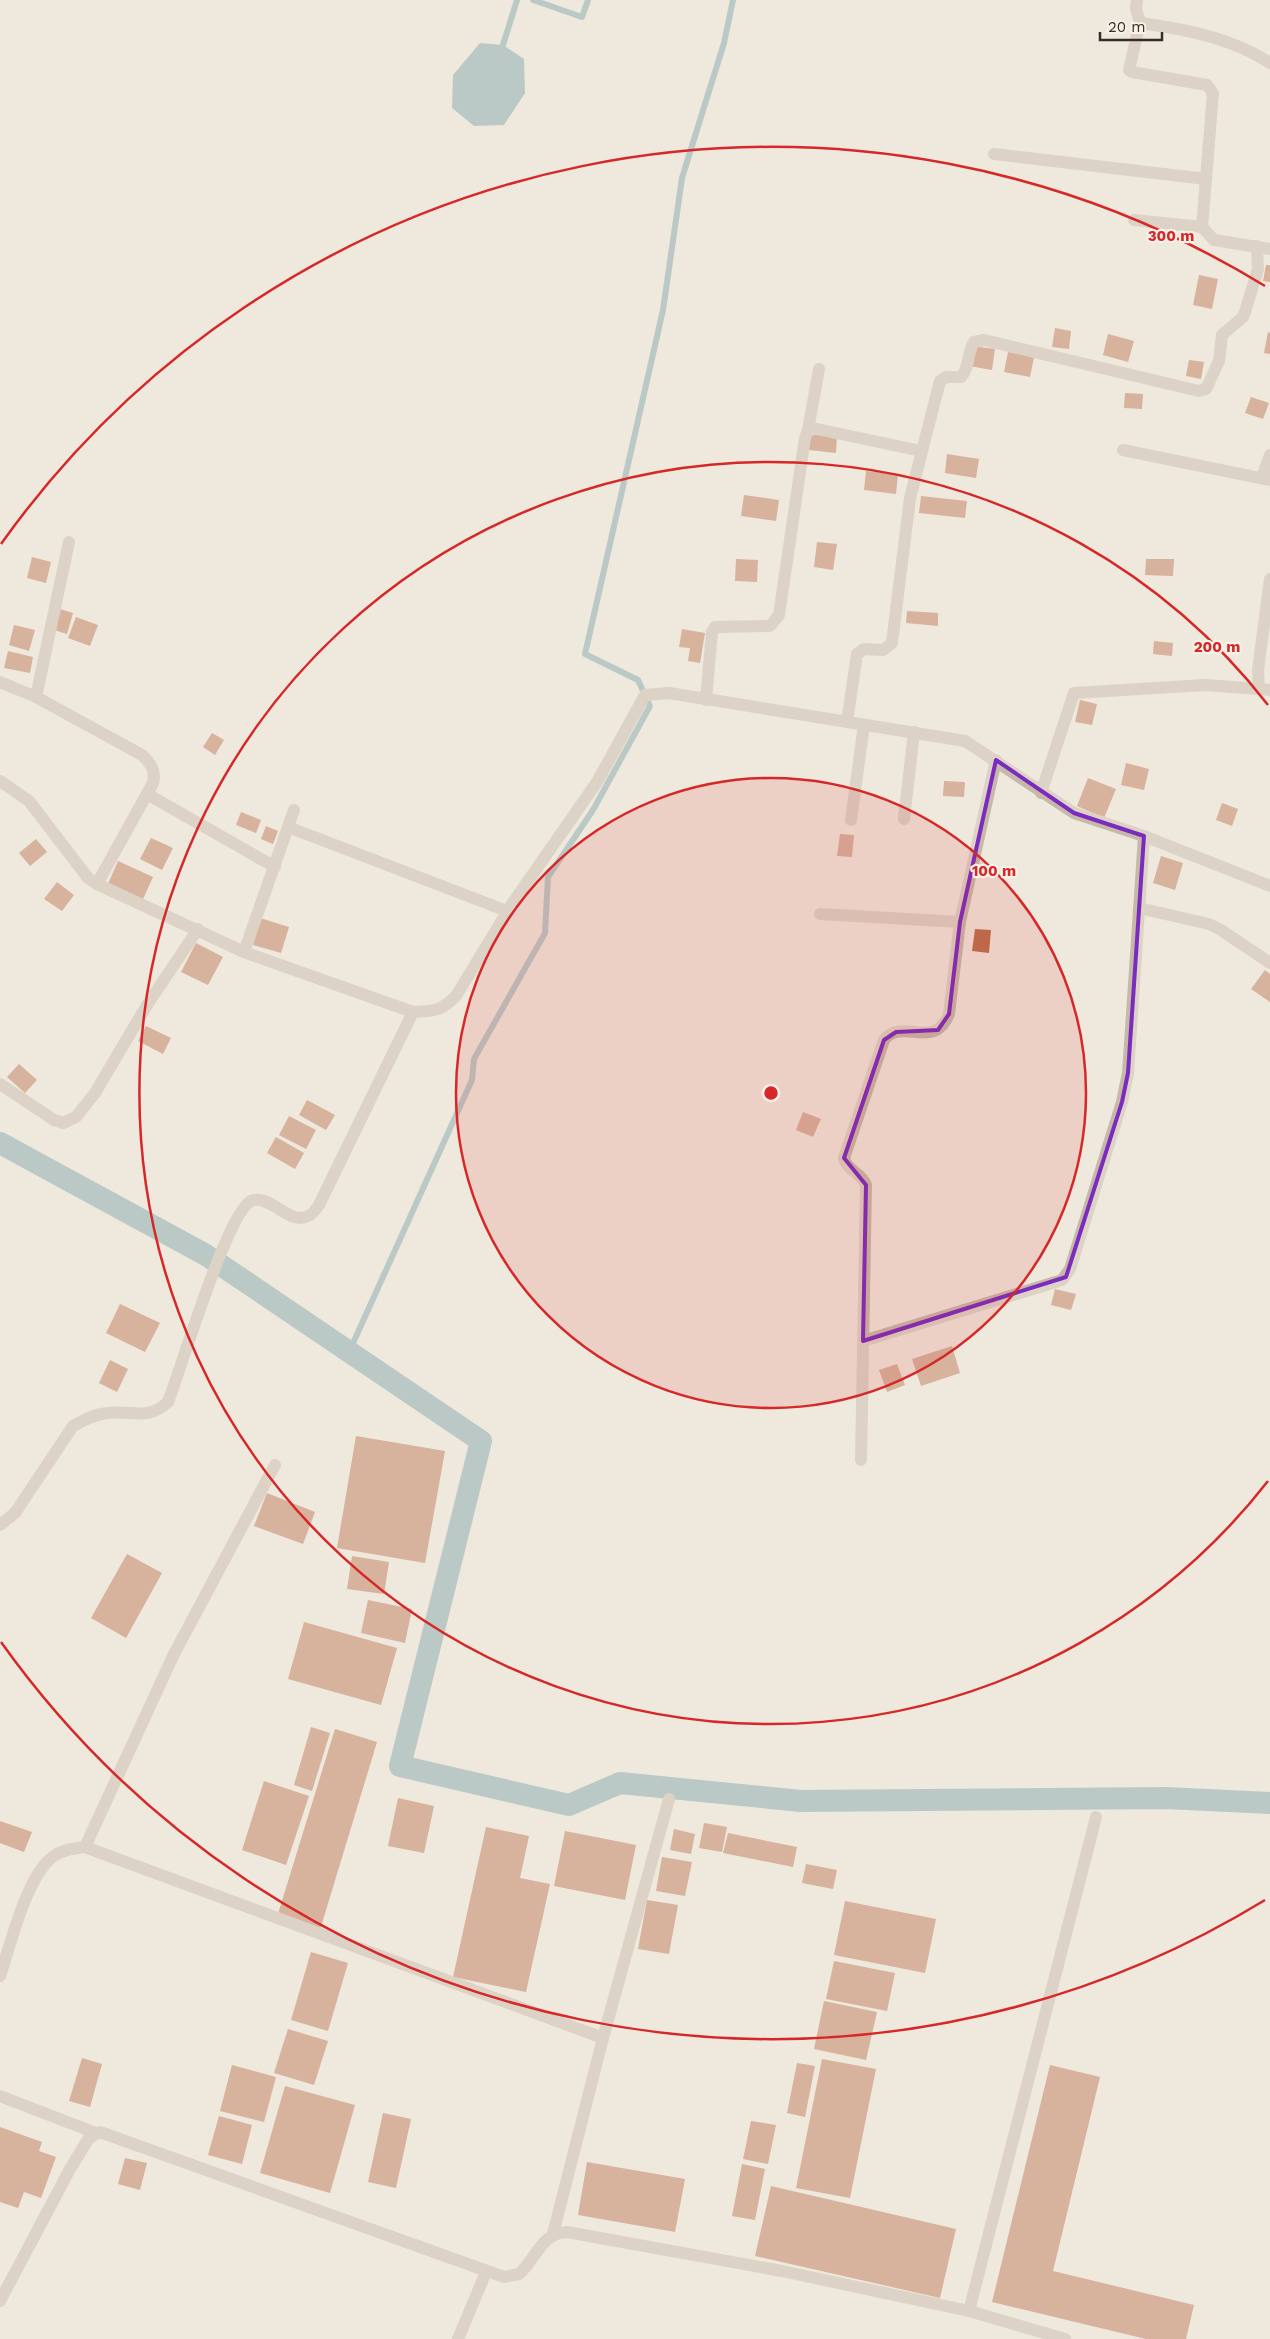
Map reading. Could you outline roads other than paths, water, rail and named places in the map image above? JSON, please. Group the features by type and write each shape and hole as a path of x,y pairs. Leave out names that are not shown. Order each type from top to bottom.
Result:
{"street":[{"path":"1137,0 1136,9 1140,22 1129,70 1208,85 1213,93 1202,227"},
{"path":"1140,22 1189,30 1246,50 1270,62"},
{"path":"994,154 1206,179"},
{"path":"1134,220 1202,227 1214,240 1270,248"},
{"path":"847,722 857,654 864,649 883,650 892,643 910,498 940,381 946,377 961,377 964,374 972,346 979,340 1199,391 1206,389 1218,366 1222,335 1243,317 1245,312 1258,269 1257,246"},
{"path":"706,700 712,632 715,627 770,626 779,615 805,438 818,369"},
{"path":"808,430 817,429 921,451"},
{"path":"1123,450 1266,479 1270,455"},
{"path":"36,697 69,542"},
{"path":"1041,793 1074,693 1205,685 1265,690 1258,663 1270,579"},
{"path":"0,682 36,697 142,755 151,764 155,776 147,794 97,884"},
{"path":"0,781 29,801 88,878 97,884 123,898 198,929 244,952 413,1012 429,1012 444,1008 456,996 507,912 597,782 645,695 669,693 965,741 996,760 1041,793 1074,813 1144,836 1270,886"},
{"path":"851,820 864,725"},
{"path":"904,819 914,732"},
{"path":"861,1460 866,1185 864,1180 845,1165 844,1158 884,1040 888,1035 896,1032 930,1033 945,1025 949,1014 960,922 996,760"},
{"path":"147,794 275,868"},
{"path":"244,952 294,810"},
{"path":"288,827 507,912"},
{"path":"863,1341 1062,1280 1066,1277 1074,1258 1120,1111 1128,1074 1144,836"},
{"path":"1139,908 1209,924 1270,962"},
{"path":"820,914 960,922"},
{"path":"0,1084 54,1120 63,1123 76,1118 96,1093 147,1005 198,929"},
{"path":"0,1525 14,1513 73,1426 86,1418 103,1413 147,1414 159,1411 168,1402 212,1273 239,1215 246,1204 254,1200 263,1201 300,1218 309,1216 319,1206 413,1012"},
{"path":"85,1847 174,1654 275,1465"},
{"path":"553,2234 603,2038 669,1799"},
{"path":"969,2311 1096,1817"},
{"path":"0,1976 33,1880 57,1853 85,1847 603,2038"},
{"path":"0,2096 96,2133 103,2133 121,2139 504,2277 519,2274 553,2234 567,2232 782,2271 969,2311 1065,2339"},
{"path":"0,2300 70,2169 89,2138 96,2133"},
{"path":"458,2339 486,2272"}],"water":[{"path":"480,43 503,45 524,59 525,93 504,125 474,126 452,108 453,75"}],"waterway":[{"path":"503,45 517,0"},
{"path":"533,0 582,17 588,0"},
{"path":"349,1352 472,1080 474,1059 545,933 548,877 593,810 650,706 638,680 585,654 663,310 682,178 724,43 733,0"},
{"path":"0,1143 206,1255 481,1441 400,1766 569,1805 620,1783 801,1801 1166,1798 1270,1803"}]}
